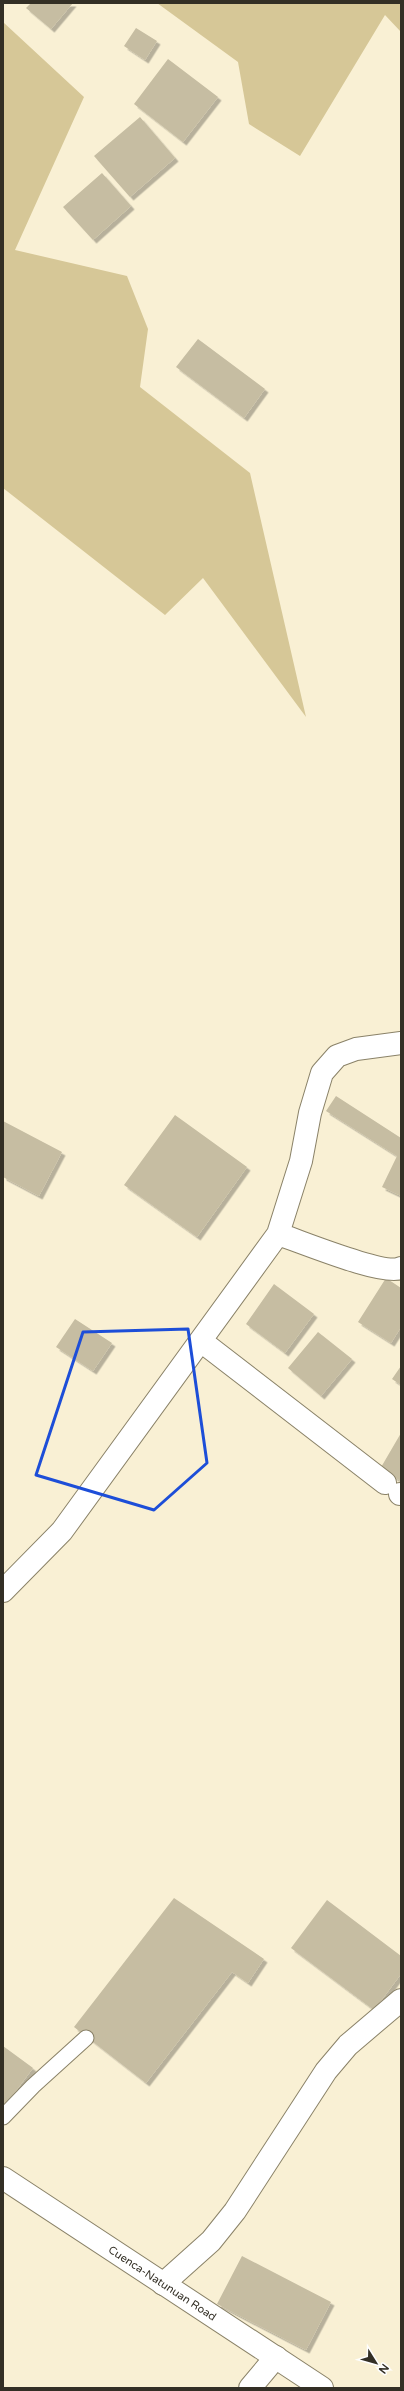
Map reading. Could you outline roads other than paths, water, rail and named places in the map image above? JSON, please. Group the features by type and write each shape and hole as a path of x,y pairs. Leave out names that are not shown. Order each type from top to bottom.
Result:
{"street":[{"path":"3,1591 62,1531 278,1234 301,1161 310,1113 322,1073 337,1056 356,1049 401,1043"},
{"path":"278,1234 370,1266 386,1269 401,1268"},
{"path":"201,1341 395,1490"},
{"path":"163,2284 211,2241 236,2211 326,2071 348,2045 401,2000"},
{"name":"Cuenca-Natunuan Road","path":"3,2178 322,2388"},
{"path":"250,2388 276,2357"}],"lane":[{"path":"3,2118 33,2086 86,2038"}]}
